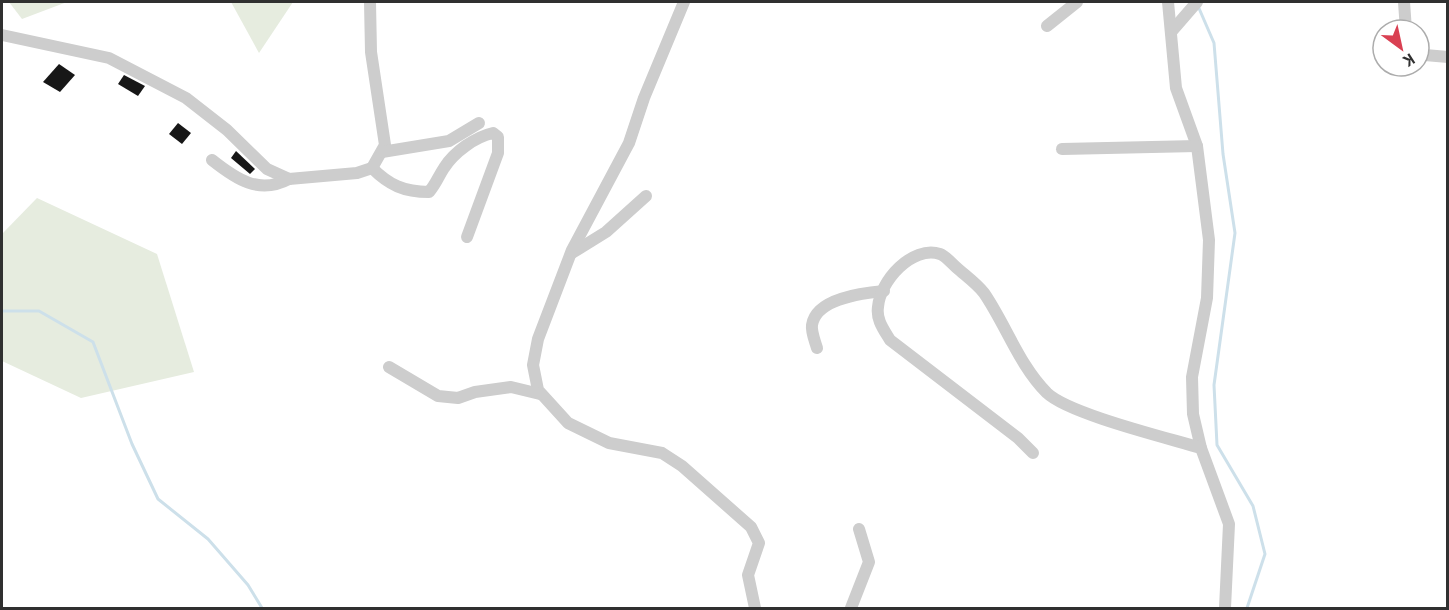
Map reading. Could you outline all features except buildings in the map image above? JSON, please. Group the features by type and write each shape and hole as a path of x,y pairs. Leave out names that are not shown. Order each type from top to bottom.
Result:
{"street":[{"path":"212,160 246,183 277,186 289,179 357,173 372,168 385,145 371,52 370,2"},
{"path":"684,2 644,98 629,143 570,253 538,339 533,365 540,394 568,423 609,443 662,453 682,466 751,527 759,543 748,575 755,609"},
{"path":"1047,26 1077,2"},
{"path":"1168,2 1176,88 1197,146 1209,240 1208,298 1192,377 1193,414 1201,448 1229,524 1225,609"},
{"path":"1171,32 1197,2"},
{"path":"1404,2 1405,18"},
{"path":"2,36 109,58 186,98 227,130 267,169 289,179"},
{"path":"1431,56 1448,57"},
{"path":"382,152 449,141 478,123"},
{"path":"372,168 386,183 407,191 429,192 437,183 449,161 481,136 493,133 498,137 498,153 467,237"},
{"path":"1062,148 1197,146"},
{"path":"570,253 606,232 646,196"},
{"path":"1033,453 1018,438 890,340 880,325 878,307 884,291 901,266 911,258 925,252 942,254 982,290 1029,372 1048,394 1114,422 1201,448"},
{"path":"817,348 811,328 813,318 831,303 853,295 884,291"},
{"path":"389,367 438,396 458,398 475,392 510,387 540,394"},
{"path":"851,609 868,562 859,529"}],"shaded area":[{"path":"9,2 67,2 22,19"},
{"path":"231,2 293,2 259,53"},
{"path":"37,198 157,254 194,372 81,398 2,361 2,234"}],"waterway":[{"path":"1198,6 1214,43 1223,154 1235,233 1214,385 1217,445 1253,506 1265,554 1247,608"},
{"path":"2,311 39,311 93,342 132,444 158,499 208,539 248,585 262,608"}]}
